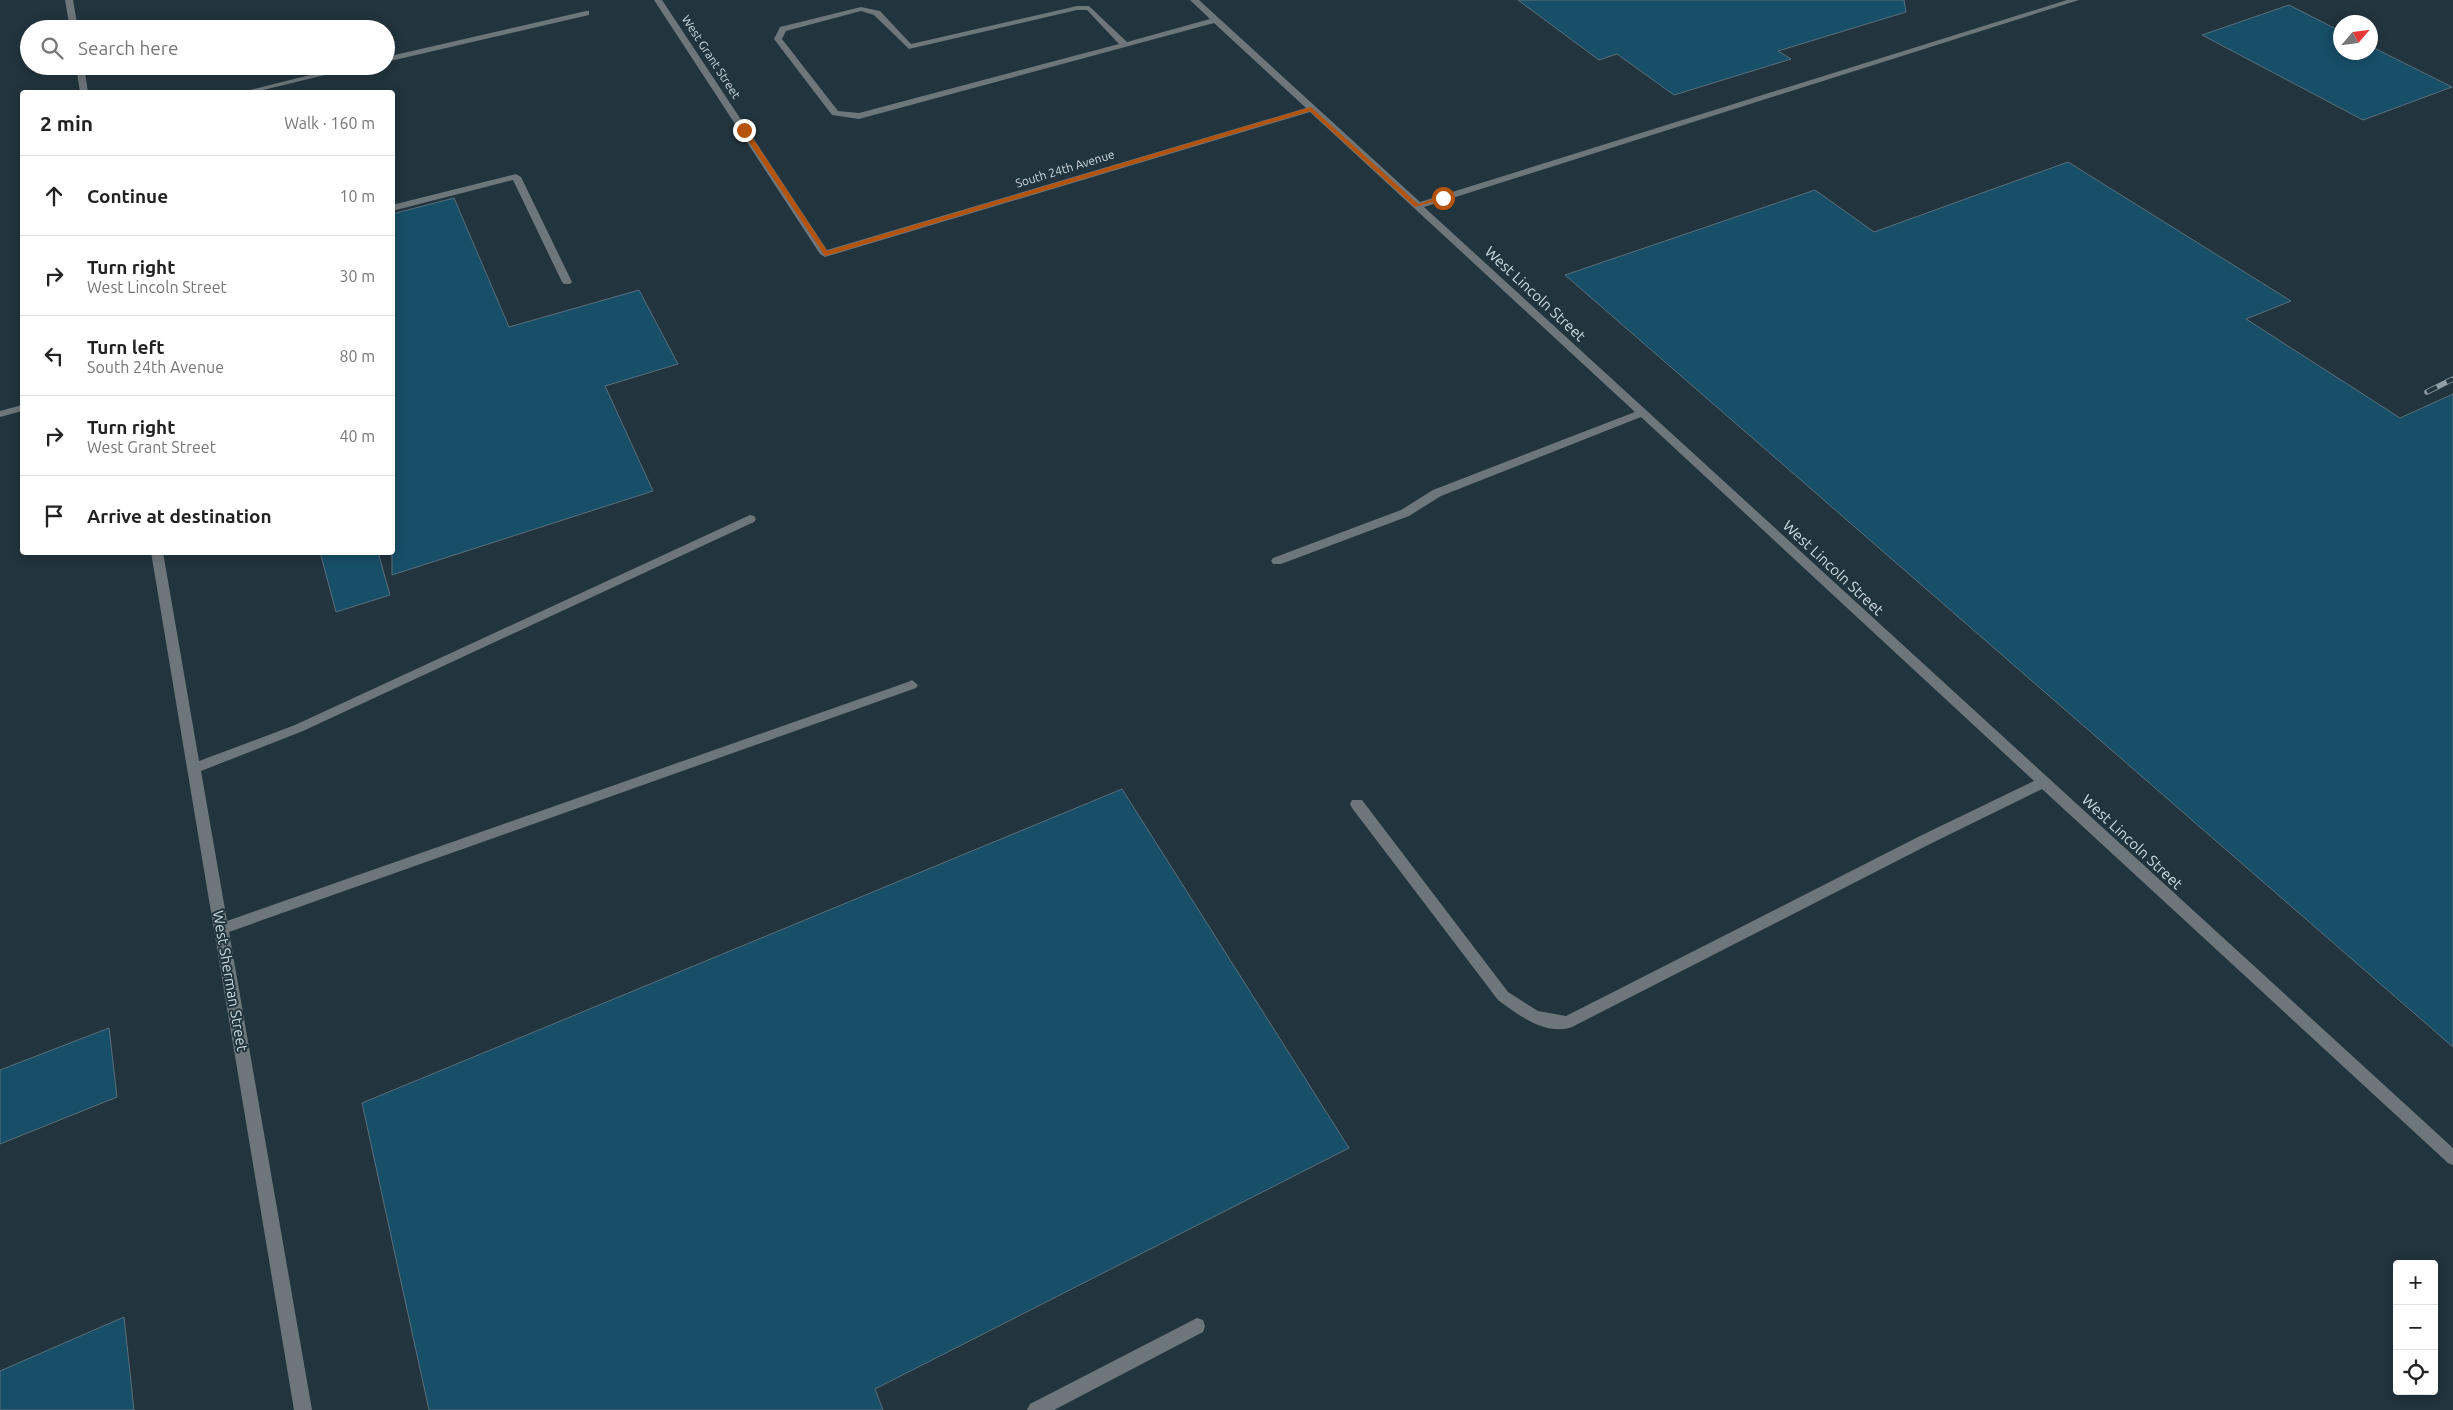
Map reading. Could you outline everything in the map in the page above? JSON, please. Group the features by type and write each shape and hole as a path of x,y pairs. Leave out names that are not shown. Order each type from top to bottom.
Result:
{"street":[{"path":"69,0 72,20"},
{"name":"West Grant Street","path":"658,0 825,254"},
{"name":"West Lincoln Street","path":"1194,0 2453,1158"},
{"path":"1417,206 2075,0"},
{"path":"1125,45 1089,8 1077,8 909,47 877,13 861,9 782,29 778,39 835,113 859,116 1125,45 1216,20"},
{"path":"395,58 586,13"},
{"path":"81,75 84,90"},
{"path":"255,90 319,75"},
{"name":"South 24th Avenue","path":"825,254 1311,109"},
{"path":"395,207 516,177 567,282"},
{"path":"0,414 20,409"},
{"path":"1277,561 1405,513 1436,494 1642,413"},
{"path":"193,769 299,728 750,519"},
{"name":"West Sherman Street","path":"157,555 303,1410"},
{"path":"221,929 912,685"},
{"path":"1357,804 1503,996 1527,1013 1547,1023 1567,1022 1925,840 2044,782"},
{"path":"1036,1410 1197,1326"}],"building":[{"path":"1518,0 1904,0 1906,12 1778,51 1791,59 1674,95 1617,54 1599,60"},
{"path":"2289,5 2333,27 2333,60 2378,60 2378,50 2452,87 2363,120 2202,35"},
{"path":"2068,162 2291,301 2246,319 2400,418 2453,394 2453,1047 1565,275 1815,190 1874,232"},
{"path":"454,198 509,327 639,290 678,364 605,386 653,491 392,575 392,555 395,555 395,213"},
{"path":"321,555 379,555 390,595 336,612"},
{"path":"1122,789 1349,1148 875,1389 883,1410 429,1410 362,1103"},
{"path":"109,1028 117,1097 0,1144 0,1070"},
{"path":"124,1317 134,1410 0,1410 0,1371"}],"railway":[{"path":"2427,392 2453,379"}],"route":[{"path":"744,130 825,254 1311,109 1417,206 1443,198"}]}
